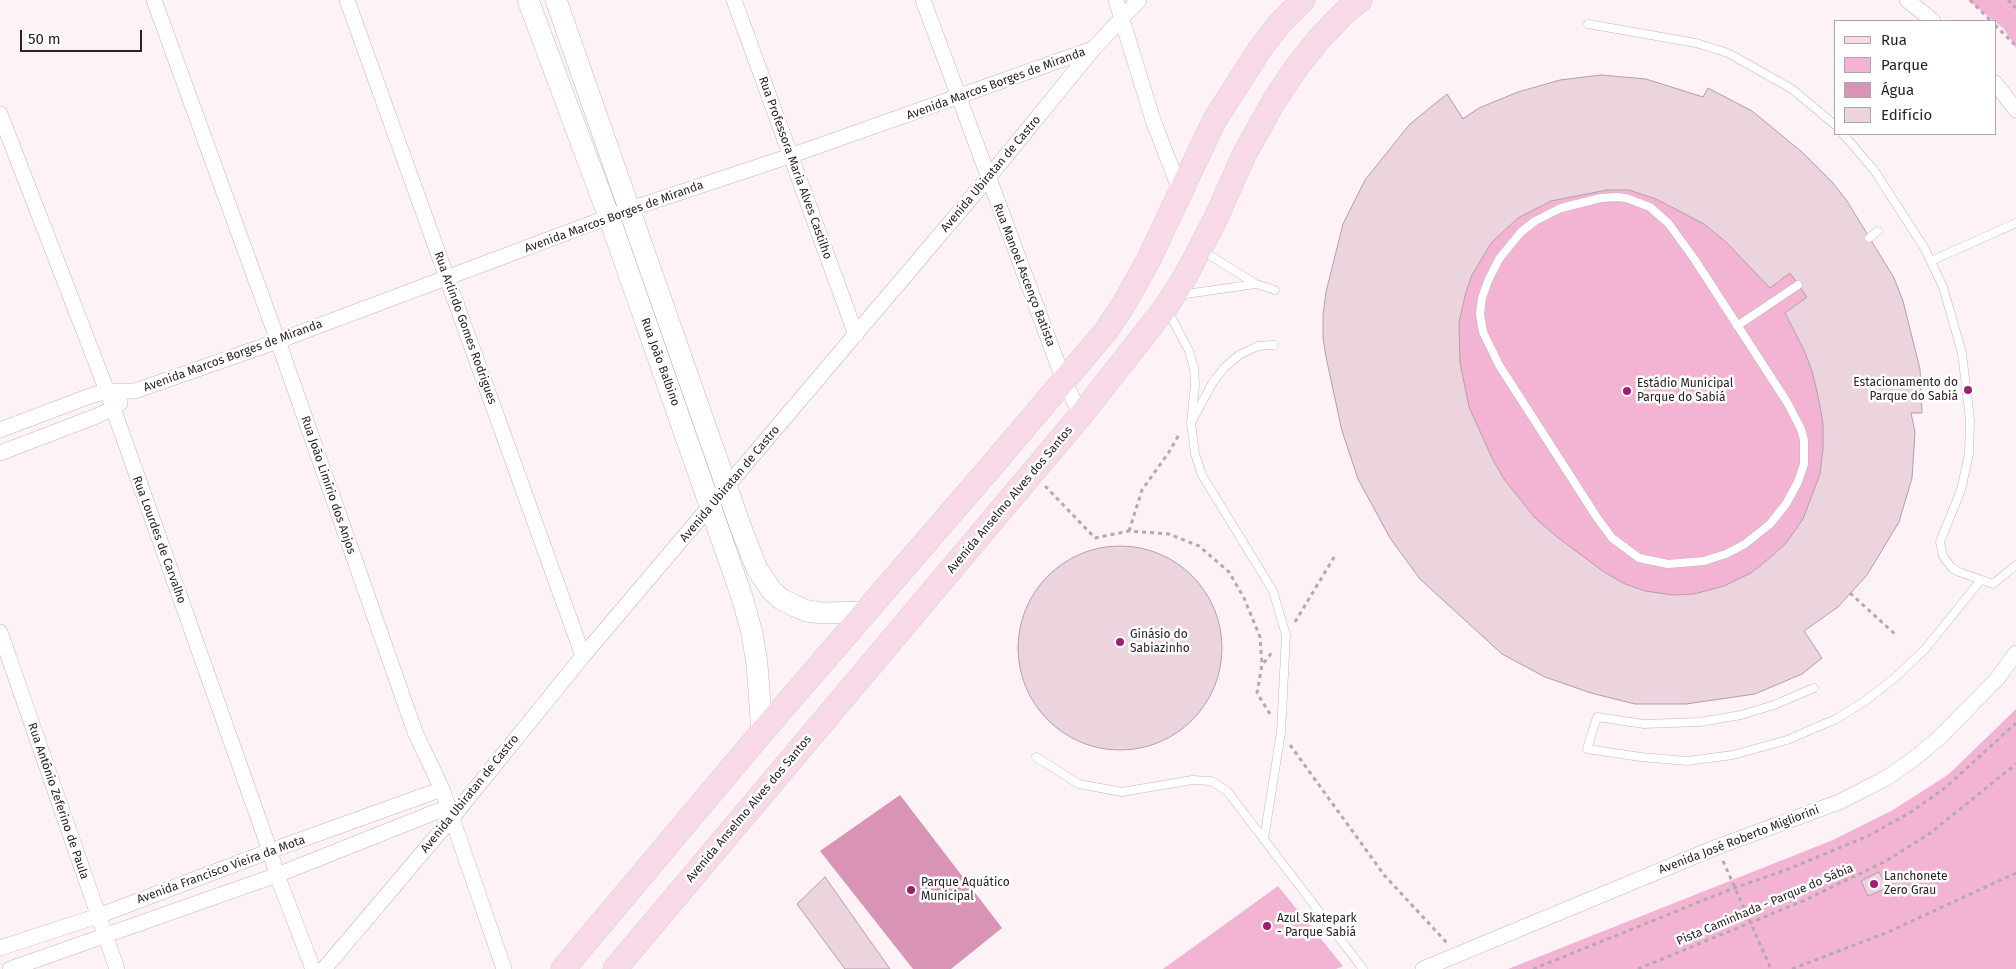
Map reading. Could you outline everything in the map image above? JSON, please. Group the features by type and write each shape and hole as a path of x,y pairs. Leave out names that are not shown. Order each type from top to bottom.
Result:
{"main road":[{"name":"Rua João Balbino","path":"528,0 609,218 742,597 752,633 757,664 762,732"},
{"name":"Rua João Balbino","path":"556,0 757,569 765,582 781,599 807,611 822,613 866,612"},
{"path":"563,969 762,732 1106,331 1124,304 1148,259 1214,120 1236,84 1280,23 1302,0"},
{"name":"Avenida Anselmo Alves dos Santos","path":"615,969 1081,415 1170,302 1215,220 1244,155 1274,101 1296,68 1319,39 1345,12 1360,0"}],"street":[{"name":"Rua João Limírio dos Anjos","path":"154,0 278,341 415,732 442,790 504,969"},
{"name":"Rua Arlindo Gomes Rodrigues","path":"347,0 583,656"},
{"name":"Rua Professora Maria Alves Castilho","path":"734,0 856,335"},
{"name":"Rua Manoel Ascenço Batista","path":"923,0 1064,381 1081,415"},
{"path":"1116,0 1153,120 1180,190"},
{"name":"Avenida Ubiratan de Castro","path":"324,969 449,813 856,335 1094,48 1139,0"},
{"path":"1907,0 1932,20"},
{"name":"Avenida Marcos Borges de Miranda","path":"0,453 112,408 135,391 278,341 630,209 790,156 1094,48"},
{"path":"1996,84 2016,110"},
{"name":"Rua Lourdes de Carvalho","path":"0,114 107,392 270,851 276,875 313,969"},
{"name":"Avenida Marcos Borges de Miranda","path":"0,430 90,396 107,392 135,391"},
{"name":"Rua Antônio Zeferino de Paula","path":"0,632 117,969"},
{"name":"Avenida José Roberto Migliorini","path":"1424,969 1717,847 1839,802 1888,777 1941,736 1998,679 2016,653"},
{"name":"Avenida Francisco Vieira da Mota","path":"0,948 98,916 270,851 442,790"},
{"name":"Avenida Francisco Vieira da Mota","path":"10,969 449,813"}],"lane":[{"path":"1588,24 1696,43 1728,54 1792,89 1834,124"},
{"path":"1844,135 1874,170 1931,261 1943,287 1962,353 1970,420 1967,462 1961,490 1943,534 1940,549 1951,567 1980,581 1992,584 2016,565"},
{"path":"1616,197 1639,202 1650,207 1664,219 1680,239 1737,326 1798,422 1804,440 1804,464 1798,482 1786,504 1770,524 1745,544 1726,554 1704,561 1668,564 1638,558 1612,538 1499,365 1483,332 1480,314 1482,298 1499,259 1521,232 1535,221 1561,208 1601,198 1616,197"},
{"path":"1931,261 2016,223"},
{"path":"1869,238 1878,231"},
{"path":"1199,249 1256,284 1276,290"},
{"path":"1256,284 1170,302 1194,368 1195,384 1191,423 1195,454 1202,475 1273,591 1286,635 1281,732 1264,840"},
{"path":"1737,326 1798,285"},
{"path":"1191,423 1213,382 1225,367 1240,355 1258,346 1274,345"},
{"path":"1814,688 1766,708 1741,715 1700,722 1644,724 1598,717 1587,748 1641,757 1687,761 1733,755 1787,740 1836,719 1865,701 1897,676 1932,642 1980,581"},
{"path":"1036,756 1079,784 1122,792 1192,780 1211,781 1227,791 1363,969"}],"path":[{"path":"1970,0 1990,20"},
{"path":"2008,0 2016,8"},
{"path":"1996,26 2016,46"},
{"path":"1129,531 1142,490 1169,452 1192,412"},
{"path":"1041,493 1046,487 1095,538 1129,531 1169,534 1199,546 1229,572 1244,598 1260,637 1262,665 1257,693 1281,732 1385,876 1458,955"},
{"path":"1262,665 1310,600 1336,554"},
{"path":"1850,593 1896,635"},
{"path":"1533,969 1734,888 1846,846 1889,825 1945,788 2016,723"},
{"name":"Pista Caminhada - Parque do Sábia","path":"1638,969 1840,884 1910,847 2016,764"},
{"path":"1717,847 1771,969"},
{"path":"1792,969 1888,932 2016,873"}],"green space":[{"path":"1968,0 2016,0 2016,48 2004,29 1996,23 1996,20 1993,20"},
{"name":"Estádio Municipal Parque do Sabiá","path":"1601,75 1646,79 1703,97 1708,88 1752,111 1802,152 1833,183 1847,201 1894,278 1903,301 1920,369 1922,413 1911,413 1915,432 1912,478 1899,522 1867,575 1838,607 1804,631 1822,658 1802,674 1755,694 1686,704 1635,704 1591,693 1545,677 1502,654 1420,579 1390,538 1358,479 1342,431 1323,338 1326,292 1343,224 1365,180 1410,124 1447,94 1463,118 1479,108 1560,80"},
{"path":"2016,709 2016,969 1508,969 1833,840 1893,810 1949,774"},
{"name":"Azul Skatepark - Parque Sabiá","path":"1278,886 1343,966 1336,969 1163,969"}],"water":[{"name":"Parque Aquático Municipal","path":"900,795 1002,928 951,969 913,969 820,851"}],"building":[{"name":"Estádio Municipal Parque do Sabiá","path":"1601,75 1646,79 1703,97 1708,88 1752,111 1802,152 1833,183 1847,201 1894,278 1903,301 1920,369 1922,413 1911,413 1915,432 1912,478 1899,522 1867,575 1838,607 1804,631 1822,658 1802,674 1755,694 1686,704 1635,704 1591,693 1545,677 1502,654 1420,579 1390,538 1358,479 1342,431 1326,357 1323,338 1323,315 1326,292 1343,224 1365,180 1410,124 1447,94 1463,119 1479,108 1518,92 1560,80","holes":["1607,190 1629,190 1656,199 1704,224 1726,242 1770,288 1790,273 1807,297 1785,313 1804,350 1812,371 1823,423 1823,449 1820,474 1803,519 1787,542 1751,573 1724,586 1694,594 1673,595 1645,591 1625,584 1604,572 1535,518 1504,479 1493,460 1469,407 1460,363 1459,322 1466,292 1472,275 1491,243 1518,218 1551,201"]},
{"name":"Ginásio do Sabiazinho","path":"1110,546 1130,546 1150,550 1168,558 1185,569 1199,583 1210,600 1218,618 1222,648 1218,678 1210,696 1199,713 1185,727 1168,738 1150,746 1130,750 1110,750 1090,746 1072,738 1055,727 1041,713 1030,696 1022,678 1018,658 1018,638 1022,618 1030,600 1041,583 1055,569 1072,558 1090,550"},
{"name":"Lanchonete Zero Grau","path":"1879,872 1887,888 1868,896 1861,881"},
{"path":"825,877 890,969 845,969 797,904"}],"place":[{"name":"Estacionamento do Parque do Sabiá","path":"1968,390"},
{"name":"Estádio Municipal Parque do Sabiá","path":"1627,391"},
{"name":"Ginásio do Sabiazinho","path":"1120,642"},
{"name":"Lanchonete Zero Grau","path":"1874,884"},
{"name":"Parque Aquático Municipal","path":"911,890"},
{"name":"Azul Skatepark - Parque Sabiá","path":"1267,926"}]}
